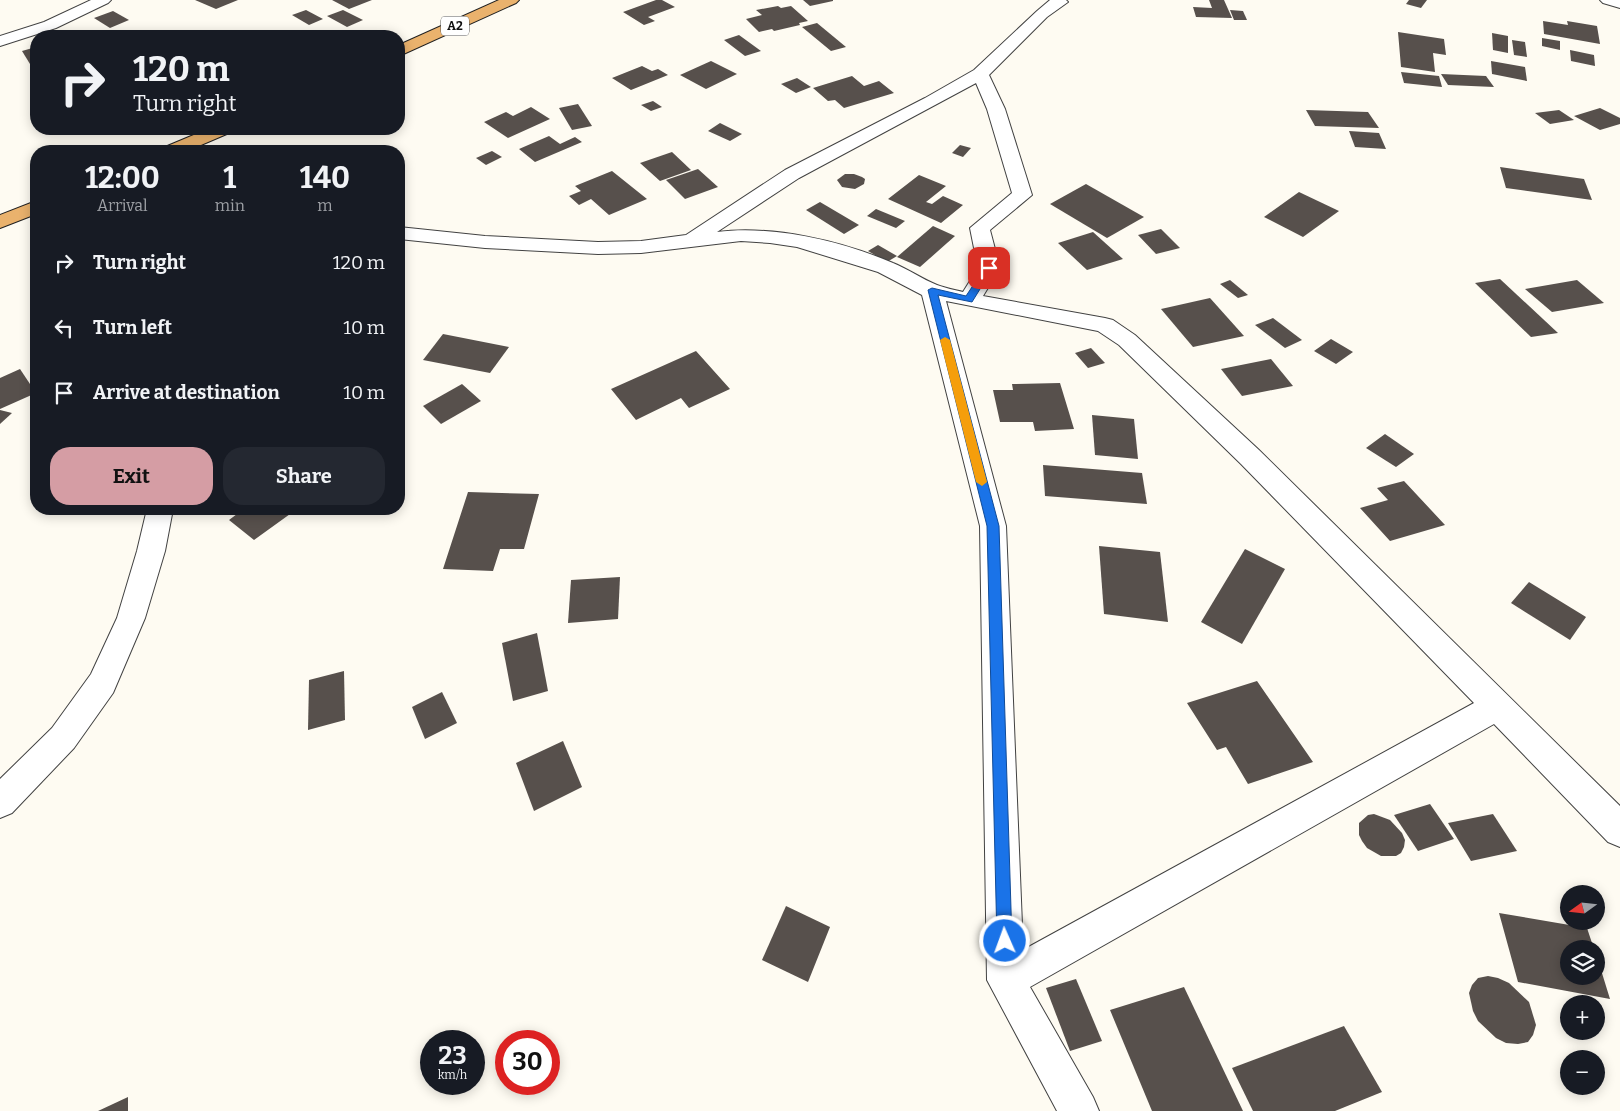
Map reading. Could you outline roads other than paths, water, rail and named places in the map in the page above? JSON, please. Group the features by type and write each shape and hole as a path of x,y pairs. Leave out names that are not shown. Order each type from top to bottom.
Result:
{"highway":[{"name":"A2","path":"405,49 511,0"},
{"path":"186,145 209,135"},
{"path":"0,222 30,210"}],"street":[{"path":"32,30 103,0"},
{"path":"689,241 792,174 931,102 980,74 1042,14 1060,2 1058,0"},
{"path":"1608,0 1620,3"},
{"path":"0,41 30,31"},
{"path":"968,300 989,268 980,228 1022,195 996,108 980,74"},
{"path":"405,234 485,242 598,248 641,247 741,234 798,241 885,267 932,290 968,300 1105,325 1127,340 1250,457 1620,830"},
{"path":"932,290 993,526 1006,980 1079,1111"},
{"path":"0,802 63,738 102,684 131,618 159,515"},
{"path":"1006,980 1498,706"}]}
